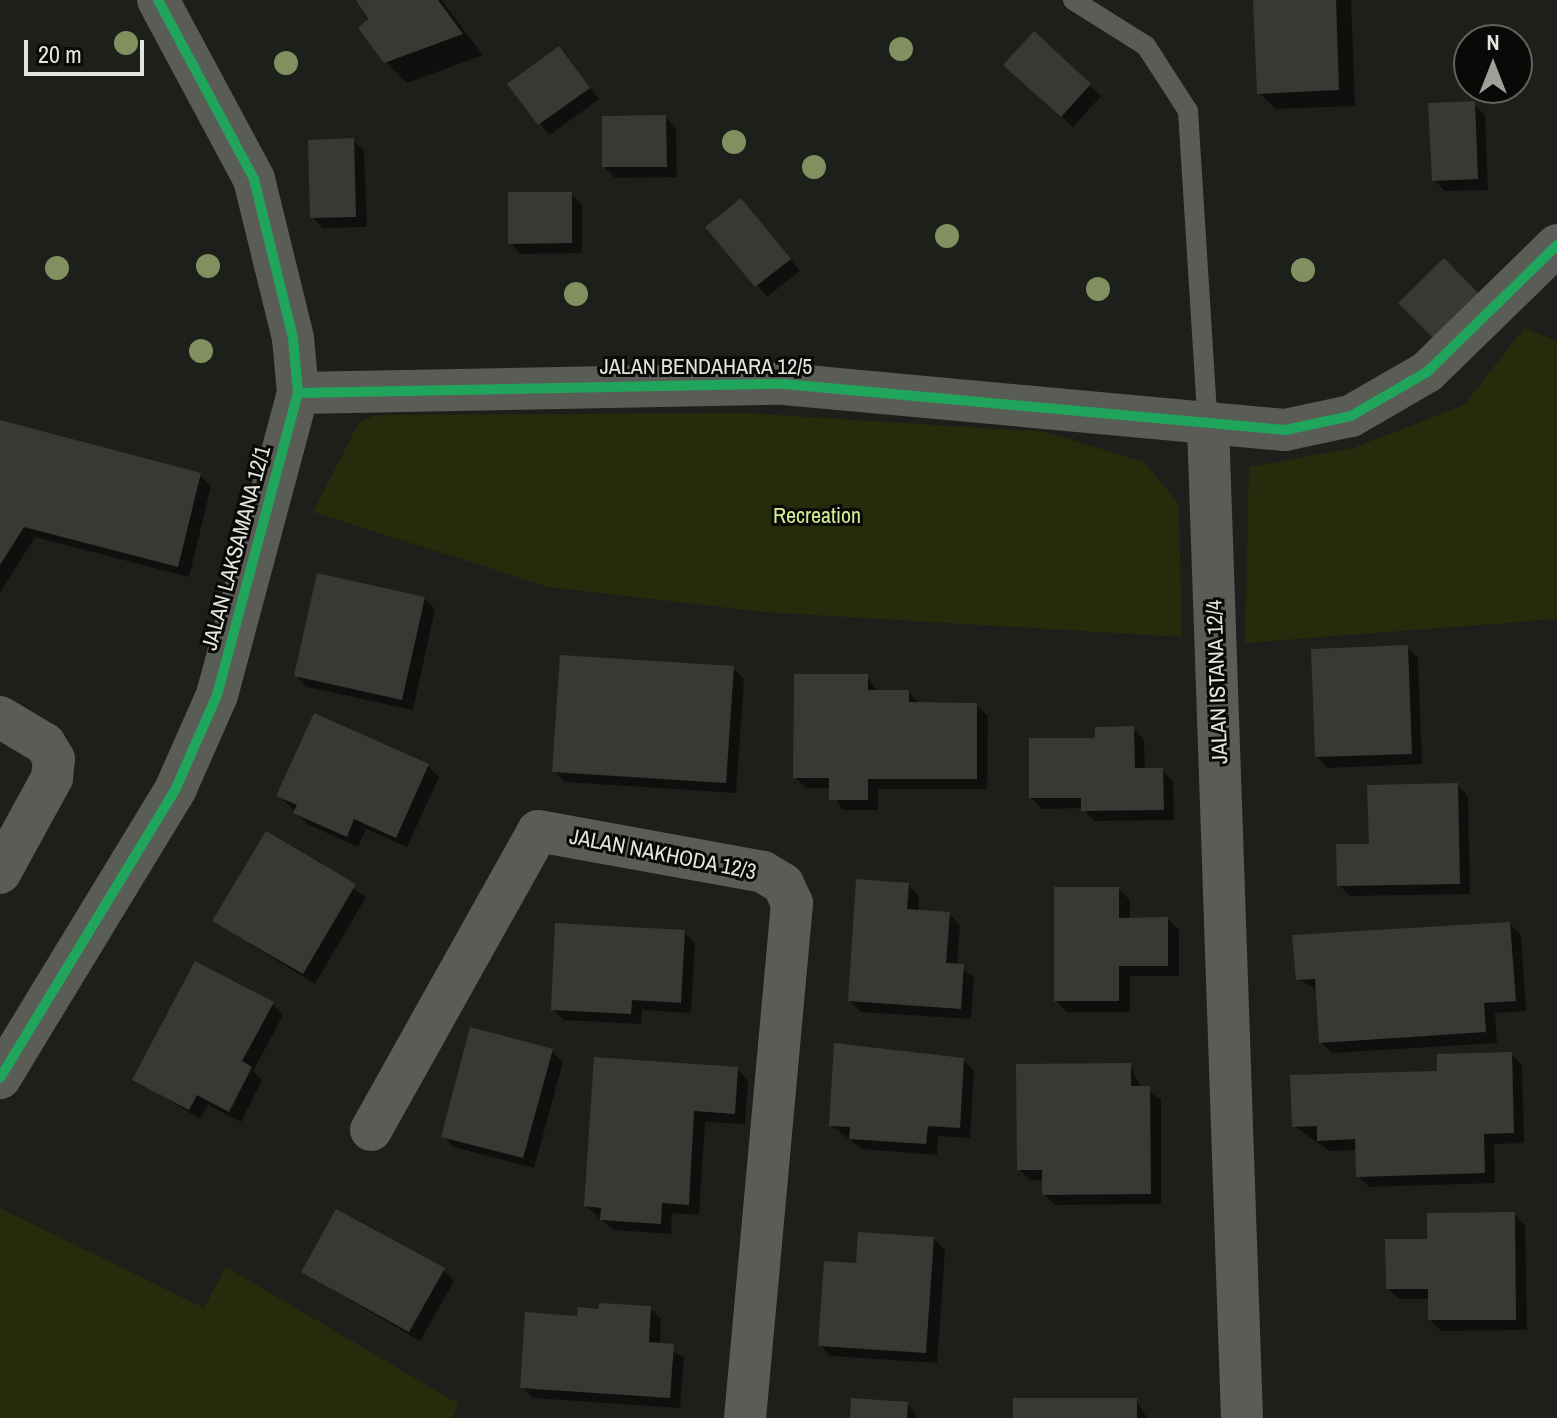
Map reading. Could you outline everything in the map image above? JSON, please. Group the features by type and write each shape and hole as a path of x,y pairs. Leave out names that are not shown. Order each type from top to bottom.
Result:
{"street":[{"name":"JALAN LAKSAMANA 12/1","path":"0,1078 176,788 211,708 298,393 293,338 254,179 158,0"},
{"name":"JALAN BENDAHARA 12/5","path":"298,393 784,384 1285,430 1351,416 1427,372 1557,245"},
{"name":"JALAN ISTANA 12/4","path":"1208,425 1242,1418"},
{"path":"0,717 45,744 54,759 52,778 0,873"},
{"name":"JALAN NAKHODA 12/3","path":"371,1130 538,831 763,872 783,884 792,903 745,1418"}],"lane":[{"name":"JALAN ISTANA 12/4","path":"1073,0 1146,46 1188,111 1208,425"}],"green space":[{"path":"1524,328 1557,341 1557,619 1245,643 1249,467 1353,448 1464,405"},
{"name":"Recreation","path":"746,413 1046,432 1144,462 1179,504 1182,637 764,612 548,587 313,512 359,422 377,415"},
{"path":"0,1208 204,1308 226,1267 459,1404 453,1418 0,1418"}],"building":[{"path":"356,0 438,0 463,34 384,63 358,28 368,19"},
{"path":"1253,0 1336,0 1339,90 1257,94"},
{"path":"1034,31 1091,84 1061,117 1003,65"},
{"path":"559,46 590,88 538,125 507,84"},
{"path":"1428,103 1475,104 1478,179 1432,181"},
{"path":"666,115 667,167 602,167 602,116"},
{"path":"354,138 356,217 310,218 308,140"},
{"path":"508,192 572,192 572,243 508,244"},
{"path":"741,198 791,259 755,287 705,227"},
{"path":"1444,258 1480,295 1434,339 1398,303"},
{"path":"0,420 201,473 178,567 24,527 0,565"},
{"path":"317,573 425,597 402,700 294,676"},
{"path":"1408,645 1412,754 1315,757 1311,649"},
{"path":"560,655 734,666 726,783 552,772"},
{"path":"794,674 868,674 868,690 909,690 909,702 977,703 977,779 868,779 868,800 829,800 829,778 793,778"},
{"path":"314,713 429,764 396,838 354,819 347,837 293,813 297,805 276,796"},
{"path":"1134,726 1135,768 1163,768 1164,810 1081,811 1081,798 1029,798 1029,738 1095,738 1095,727"},
{"path":"1458,783 1460,884 1337,886 1336,844 1369,844 1367,785"},
{"path":"266,831 356,884 303,974 212,921"},
{"path":"856,879 909,883 907,909 950,912 946,963 964,964 961,1009 848,1001"},
{"path":"1054,887 1119,887 1119,918 1168,917 1168,966 1119,966 1119,1001 1054,1001"},
{"path":"1510,922 1516,1001 1484,1003 1486,1032 1319,1043 1315,979 1296,980 1292,935"},
{"path":"555,923 685,930 681,1003 632,1000 631,1014 551,1010"},
{"path":"195,961 274,1002 242,1061 252,1067 229,1112 197,1095 189,1110 132,1080"},
{"path":"470,1027 553,1049 523,1158 441,1137"},
{"path":"834,1043 964,1058 960,1128 928,1126 926,1144 849,1139 850,1127 829,1126"},
{"path":"1512,1052 1514,1133 1484,1134 1485,1173 1356,1177 1355,1139 1317,1141 1317,1126 1292,1127 1290,1075 1437,1071 1437,1054"},
{"path":"594,1057 738,1067 735,1114 694,1111 689,1205 662,1203 661,1224 600,1220 601,1208 584,1206"},
{"path":"1131,1063 1131,1086 1150,1086 1151,1194 1042,1195 1042,1170 1017,1170 1016,1064"},
{"path":"336,1209 445,1268 409,1332 301,1272"},
{"path":"1515,1212 1516,1320 1428,1320 1428,1289 1386,1289 1385,1239 1427,1239 1427,1213"},
{"path":"858,1232 934,1237 926,1353 818,1346 824,1261 856,1263"},
{"path":"599,1303 651,1306 649,1342 674,1344 670,1398 520,1388 525,1312 577,1316 578,1307 598,1309"},
{"path":"851,1398 908,1402 907,1418 850,1418"},
{"path":"1013,1398 1137,1398 1137,1418 1013,1418"}],"cycle path":[{"path":"0,1078 176,788 217,695 298,393 293,338 254,179 158,0"},
{"path":"298,393 784,384 1285,430 1351,416 1427,372 1557,245"}]}
